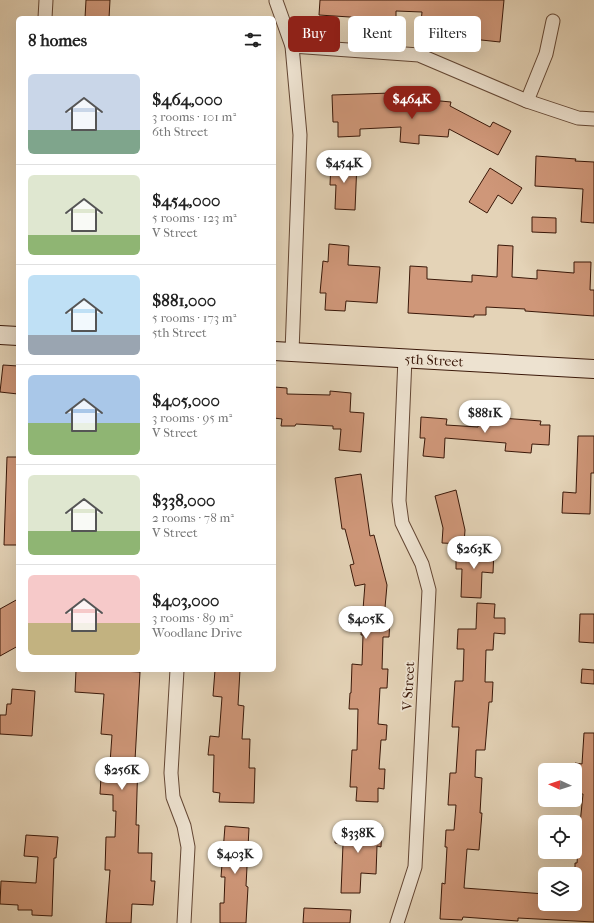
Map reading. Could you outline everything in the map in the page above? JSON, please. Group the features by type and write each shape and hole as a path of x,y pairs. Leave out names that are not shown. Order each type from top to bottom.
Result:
{"main road":[{"path":"0,335 16,336"},
{"name":"5th Street","path":"276,351 594,369"}],"street":[{"path":"45,16 46,0"},
{"path":"276,1 288,35"},
{"path":"527,101 546,54 553,21"},
{"path":"340,49 419,55 527,101 578,118 594,119"},
{"path":"292,352 300,135 293,52"},
{"name":"V Street","path":"397,923 415,867 429,590 422,564 402,523 399,501 405,358"},
{"path":"177,672 170,773 173,797 184,826 188,847 184,923"}],"building":[{"path":"86,0 110,0 109,16 85,16"},
{"path":"320,0 504,0 500,42 481,40 481,16 422,16 422,12 396,11 396,16 348,17 319,15"},
{"path":"391,93 391,104 430,106 430,100 451,102 450,106 490,127 493,122 511,131 498,155 449,129 448,137 419,135 419,144 400,142 401,127 360,129 360,136 338,137 338,122 333,122 332,95"},
{"path":"536,156 594,162 594,223 581,222 583,189 535,186"},
{"path":"331,161 357,162 355,210 335,209 336,185 330,185"},
{"path":"490,168 522,188 512,204 498,195 487,213 469,202"},
{"path":"532,217 556,218 556,233 532,232"},
{"path":"329,244 349,246 348,265 380,267 377,303 346,301 345,311 325,310 326,293 320,293 323,261 328,262"},
{"path":"498,245 513,246 512,277 537,279 537,270 574,273 574,262 591,262 590,290 594,290 594,316 525,311 525,309 486,307 486,315 474,315 474,317 408,313 410,266 427,267 427,279 472,282 472,275 497,277"},
{"path":"3,365 16,366 16,394 0,392"},
{"path":"276,387 287,388 287,394 330,395 330,391 351,393 350,412 364,413 361,452 339,450 341,429 333,429 333,426 296,424 295,426 281,426 282,419 276,418"},
{"path":"421,417 447,419 446,425 478,427 479,421 488,422 488,417 541,421 540,425 550,425 549,445 532,444 531,453 505,451 506,443 445,438 444,458 423,456 425,438 420,438"},
{"path":"578,436 594,436 594,473 591,473 590,514 562,513 563,492 576,493"},
{"path":"7,457 16,457 16,545 4,545"},
{"path":"361,474 370,536 374,535 387,585 384,619 390,620 389,637 383,637 382,669 388,669 387,688 380,688 378,724 387,725 386,740 381,740 379,769 385,769 384,789 378,788 378,802 356,801 357,787 350,787 352,750 357,750 358,709 349,709 352,664 362,665 363,635 361,635 365,584 355,586 350,565 354,564 345,529 342,529 335,478"},
{"path":"456,490 465,530 464,544 442,543 443,528 435,496"},
{"path":"456,549 494,550 493,573 482,572 481,598 461,597 462,569 456,569"},
{"path":"16,600 16,647 0,656 0,609"},
{"path":"477,603 495,604 494,618 505,618 505,634 494,633 493,650 486,650 485,682 493,682 492,702 489,702 485,750 476,750 475,777 482,778 480,813 482,813 479,850 467,849 464,888 538,893 538,911 582,911 582,867 575,867 575,863 577,863 577,859 582,859 581,815 583,794 582,764 584,733 594,733 594,922 518,918 518,921 463,917 462,920 440,919 442,883 445,884 447,847 445,847 446,830 454,830 456,805 448,805 450,773 456,773 459,727 452,727 455,681 463,681 464,649 457,649 458,629 476,629"},
{"path":"580,614 594,614 594,643 579,642"},
{"path":"582,669 594,670 594,684 581,683"},
{"path":"76,672 140,672 135,760 138,760 136,825 139,825 138,853 152,853 151,881 155,881 153,905 132,904 131,923 106,923 110,870 105,870 106,837 115,837 116,811 113,811 113,795 100,794 101,777 109,777 112,735 101,734 104,694 75,692"},
{"path":"215,672 240,672 238,705 244,706 242,739 250,739 249,768 255,768 254,803 219,802 220,793 213,792 214,755 208,755 210,736 219,737 222,697 213,696"},
{"path":"12,689 35,691 32,736 0,734 0,715 6,715 7,704 11,704"},
{"path":"354,823 382,826 381,847 377,846 376,874 361,873 360,893 341,893 343,844 335,843 336,830 354,831"},
{"path":"225,826 249,828 246,923 220,923 220,903 224,903 225,877 221,877"},
{"path":"26,835 58,837 56,858 54,858 52,916 32,915 32,910 18,910 18,905 0,904 1,881 36,883 38,857 24,856"},
{"path":"304,908 351,910 350,923 303,923"}]}
